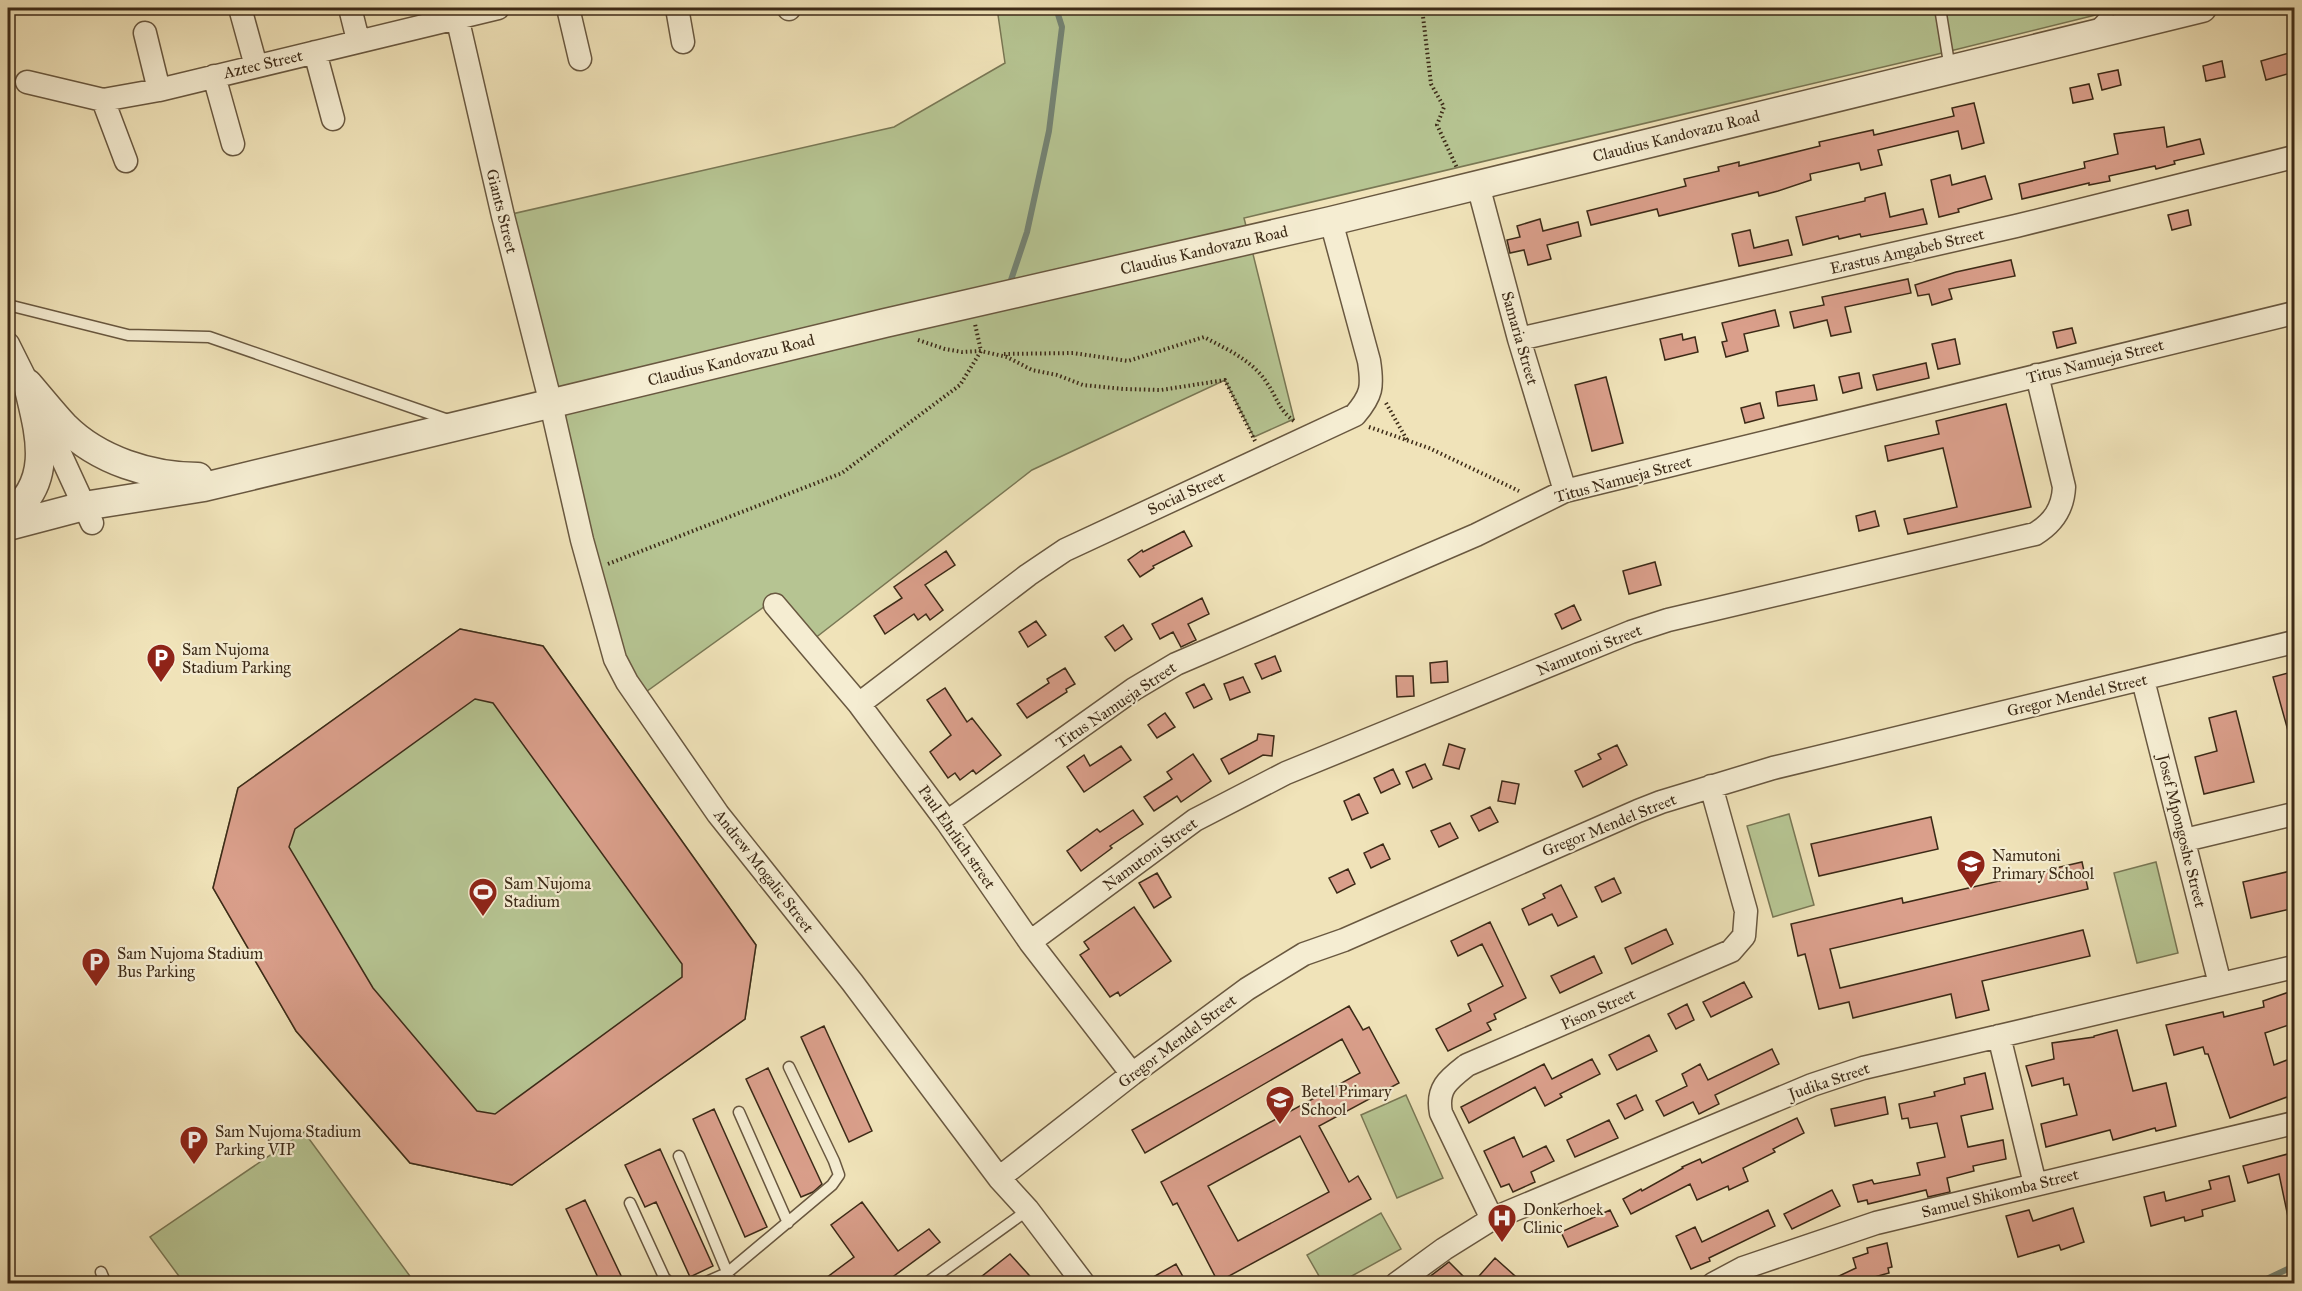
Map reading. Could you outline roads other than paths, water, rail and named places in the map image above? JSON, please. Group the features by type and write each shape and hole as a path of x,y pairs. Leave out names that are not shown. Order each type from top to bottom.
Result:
{"street":[{"path":"240,8 256,66"},
{"path":"350,8 358,40"},
{"name":"Aztec Street","path":"27,82 103,100 159,90 315,52 456,13 498,8"},
{"path":"568,8 580,59"},
{"path":"677,8 683,42"},
{"name":"Claudius Kandovazu Road","path":"8,525 157,504 204,487 260,473 885,323 1331,220 2202,8"},
{"name":"Giants Street","path":"456,13 550,404"},
{"path":"145,33 159,90"},
{"path":"315,52 333,119"},
{"path":"214,76 233,144"},
{"path":"103,100 126,161"},
{"name":"Erastus Amgabeb Street","path":"1519,339 2016,226 2295,157"},
{"name":"Samaria Street","path":"1472,186 1565,491"},
{"name":"Social Street","path":"859,704 1028,575 1065,550 1355,415 1369,399 1372,379 1370,361 1331,220"},
{"name":"Titus Namueja Street","path":"947,822 1134,689 1176,664 1476,535 1565,491 2295,313"},
{"path":"9,351 28,384 88,515"},
{"name":"Namutoni Street","path":"1030,942 1195,820 1240,795 1286,773 1631,632 1668,620 2035,534 2048,526 2058,513 2063,501 2064,487 2037,375"},
{"path":"28,384 66,427 103,455 132,466 165,474 195,477 260,473"},
{"path":"8,516 35,484 40,467 40,438 28,384"},
{"name":"Andrew Mogalie Street","path":"550,404 590,570 615,658 636,699 718,814 852,982 999,1178 1028,1210 1084,1284"},
{"name":"Claudius Kandovazu Road","path":"8,544 88,515"},
{"name":"Paul Ehrlich street","path":"775,606 859,704 947,822 1030,942 1132,1074"},
{"name":"Gregor Mendel Street","path":"999,1178 1132,1074 1247,989 1304,954 1344,940 1638,811 1711,786 1784,765 2295,642"},
{"name":"Josef Mpongoshe Street","path":"2144,680 2220,984"},
{"name":"Pison Street","path":"1492,1219 1441,1113 1438,1099 1443,1088 1453,1075 1467,1065 1731,951 1738,945 1744,936 1746,911 1711,786"},
{"path":"2185,840 2295,814"},
{"name":"Judika Street","path":"1396,1284 1451,1244 1492,1219 1812,1085 1863,1068 2295,968"},
{"path":"1999,1036 2035,1184"},
{"name":"Samuel Shikomba Street","path":"1713,1284 1743,1268 1876,1223 2295,1123"}],"lane":[{"path":"1940,8 1950,69"},
{"path":"2086,36 2113,8"},
{"path":"8,305 128,335 209,336 462,425"},
{"path":"702,1284 730,1278 832,1185 839,1175 789,1067"},
{"path":"739,1112 788,1223"},
{"path":"679,1156 730,1278"},
{"path":"630,1203 664,1277 670,1284"},
{"path":"925,1284 1028,1210"},
{"path":"101,1272 106,1284"}],"waterway":[{"path":"1011,280 1027,232 1049,131 1062,27 1056,8"},
{"path":"2256,1284 2294,1266"}],"place":[{"name":"Sam Nujoma Stadium Parking","path":"161,684"},
{"name":"Namutoni Primary School","path":"1971,890"},
{"name":"Sam Nujoma Stadium","path":"483,918"},
{"name":"Sam Nujoma Stadium Bus Parking","path":"96,988"},
{"name":"Betel Primary School","path":"1280,1126"},
{"name":"Sam Nujoma Stadium Parking VIP","path":"194,1166"},
{"name":"Donkerhoek Clinic","path":"1502,1244"}]}
